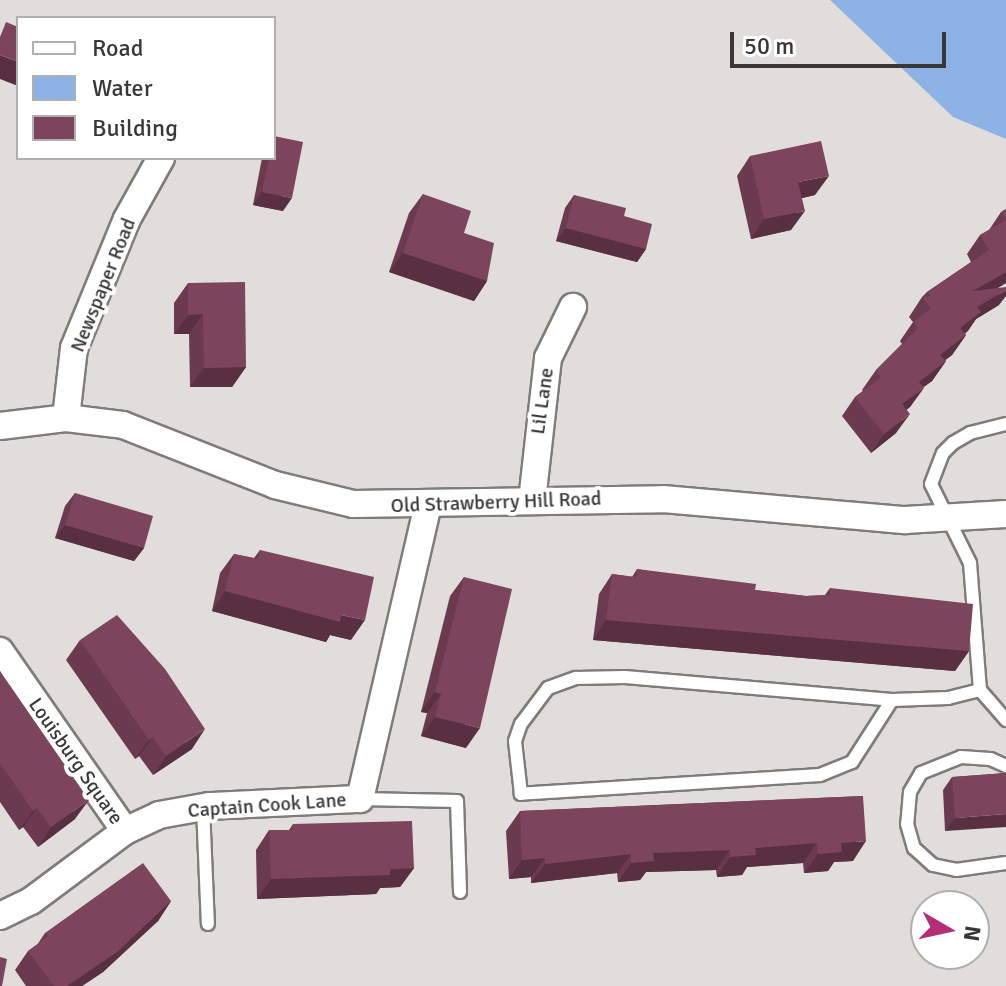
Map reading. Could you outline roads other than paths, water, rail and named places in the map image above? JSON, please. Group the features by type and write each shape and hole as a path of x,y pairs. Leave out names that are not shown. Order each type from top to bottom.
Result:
{"street":[{"name":"Newspaper Road","path":"66,418 74,348 127,219 160,160"},
{"name":"Lil Lane","path":"532,501 548,358 573,307"},
{"name":"Old Strawberry Hill Road","path":"0,426 66,418 158,436 316,498 388,507 663,499 856,518 948,520 1006,514"},
{"name":"Captain Cook Lane","path":"0,916 31,901 125,831 159,815 203,807 360,799 428,505"},
{"name":"Louisburg Square","path":"0,651 125,831"}],"lane":[{"path":"1006,424 970,433 943,453 931,484 970,563 980,690 1006,720"},
{"path":"892,700 852,762 820,775 521,794 515,741 536,698 560,682 625,677 892,700 948,698 980,690"},
{"path":"1006,766 990,759 961,757 921,773 910,792 907,824 914,848 933,865 965,869 1006,863"},
{"path":"360,799 457,801 460,892"},
{"path":"203,807 208,924"}],"water":[{"path":"830,0 1006,0 1006,139 953,117"}]}
